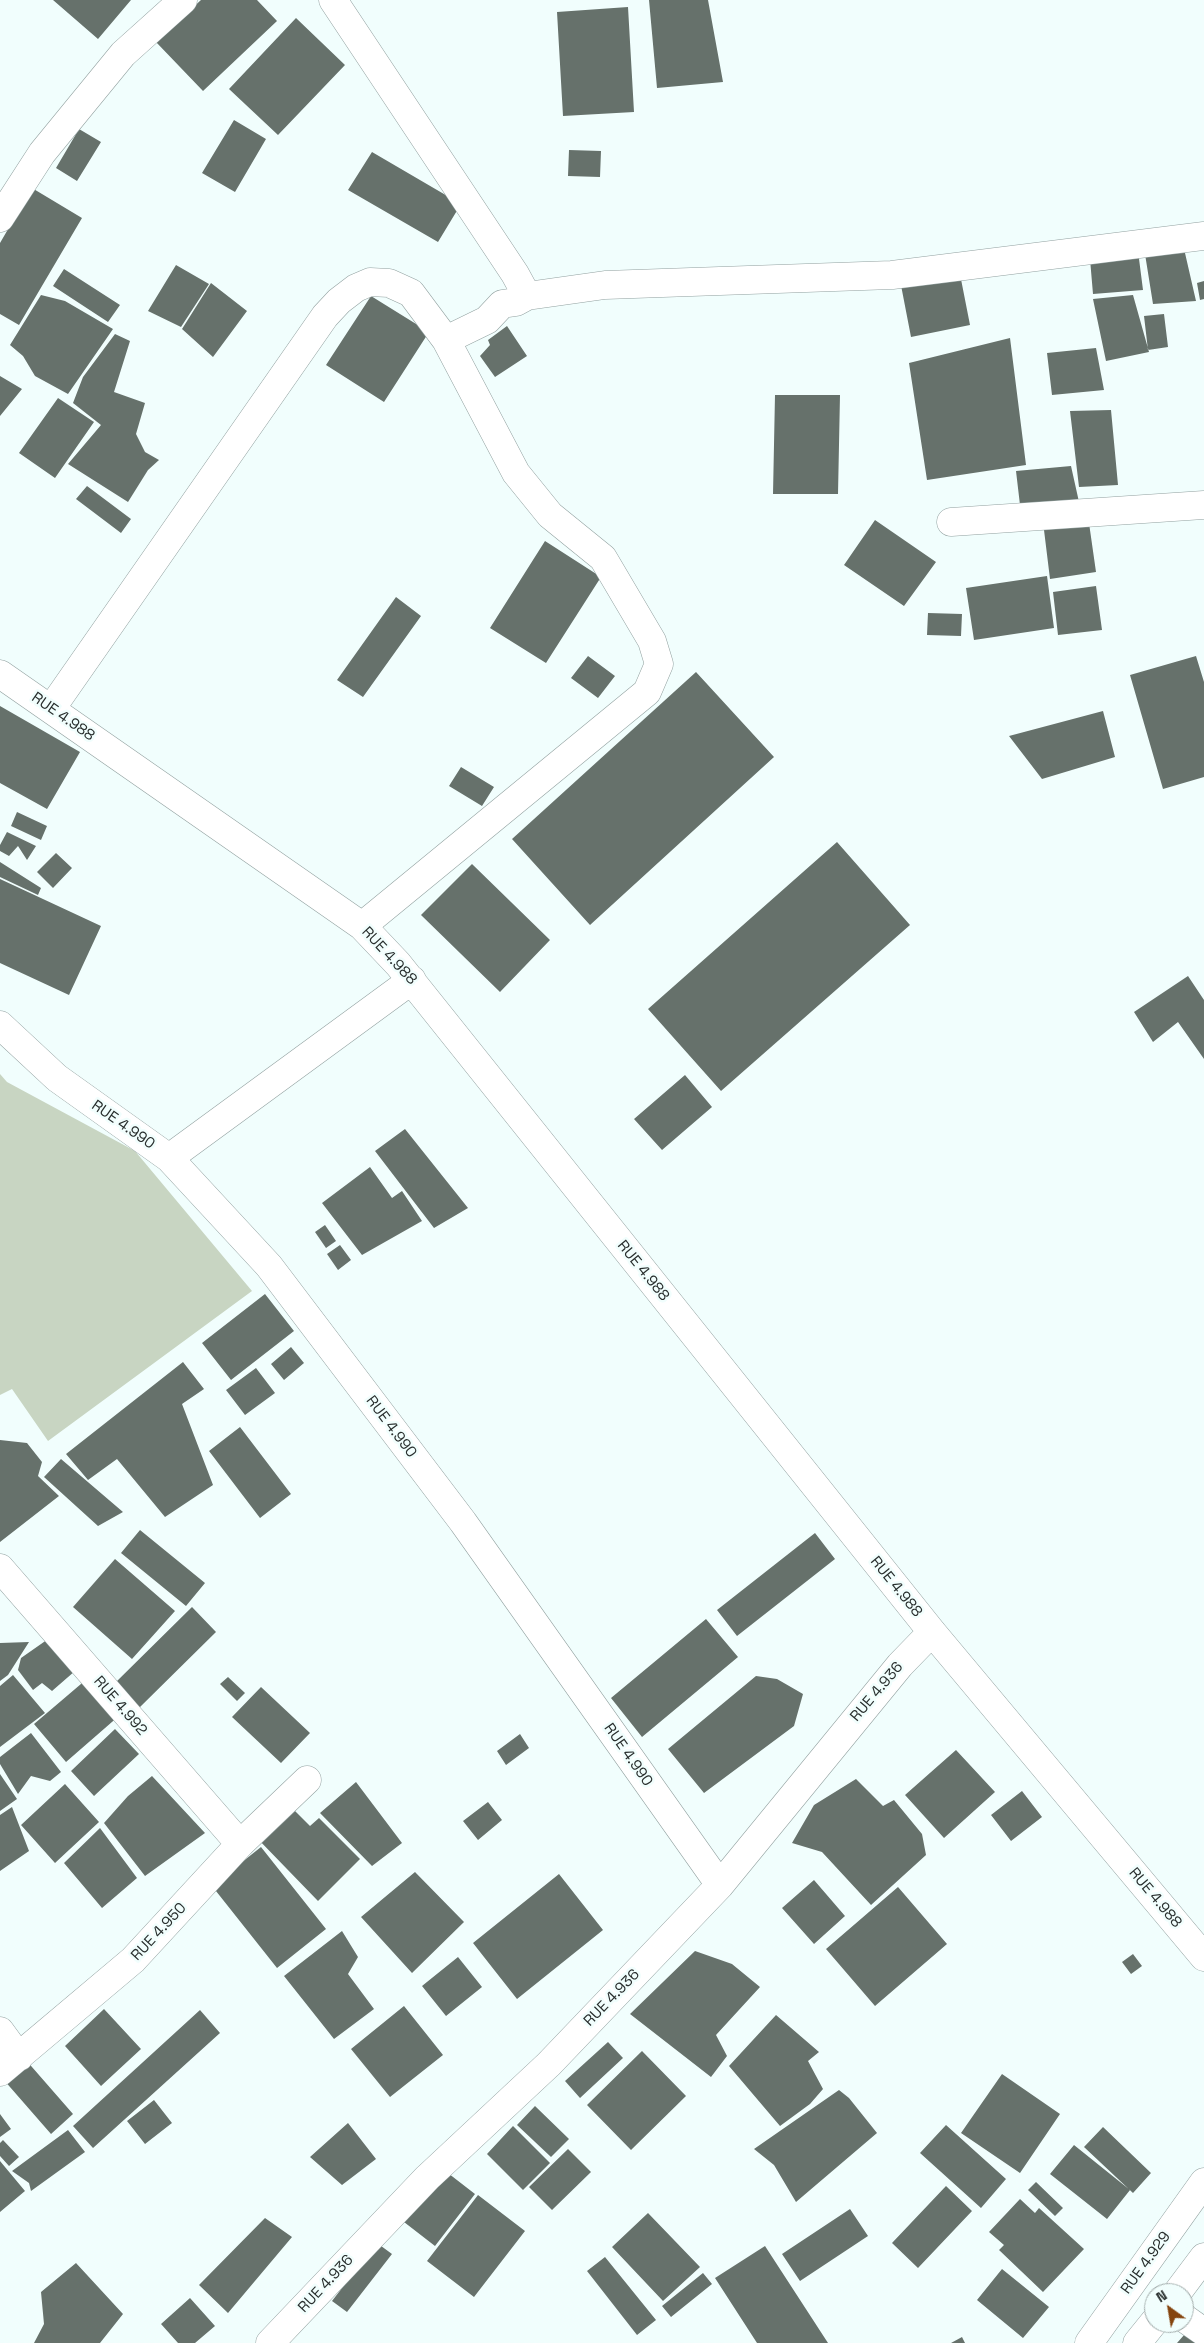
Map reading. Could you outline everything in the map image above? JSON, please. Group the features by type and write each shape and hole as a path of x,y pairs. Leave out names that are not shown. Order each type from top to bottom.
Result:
{"street":[{"path":"0,218 42,153 123,54 183,0"},
{"path":"333,0 515,274 527,296"},
{"path":"446,340 487,320 502,304 516,302 527,296 605,285 892,275 1204,236"},
{"path":"51,709 325,316 339,300 356,288 370,282 389,283 410,293 446,340 516,473 550,515 603,558 652,641 659,664 647,692 362,926"},
{"path":"951,522 1204,505"},
{"name":"RUE 4.988","path":"0,674 362,926 412,980 932,1632 1204,1957"},
{"path":"170,1158 412,980"},
{"name":"RUE 4.990","path":"0,1025 57,1078 170,1158 268,1266 463,1522 720,1885"},
{"name":"RUE 4.992","path":"0,1568 240,1844"},
{"name":"RUE 4.936","path":"270,2343 426,2178 549,2064 720,1885 894,1672 932,1632"},
{"name":"RUE 4.950","path":"10,2065 133,1960 240,1844 307,1780"},
{"path":"0,2031 10,2065"},
{"name":"RUE 4.929","path":"1089,2343 1204,2182"},
{"path":"1184,2283 1204,2257"},
{"path":"1137,2343 1145,2333"}],"green space":[{"path":"0,1074 7,1082 135,1151 252,1291 48,1441 12,1389 0,1395"}],"building":[{"path":"53,0 131,0 98,39"},
{"path":"201,0 257,0 277,21 203,91 156,42"},
{"path":"649,0 708,0 723,82 657,88"},
{"path":"628,7 634,112 563,116 557,12"},
{"path":"296,18 345,65 278,135 229,89"},
{"path":"234,120 266,139 235,192 202,173"},
{"path":"79,129 101,142 77,181 56,168"},
{"path":"569,150 601,151 600,177 568,176"},
{"path":"372,152 461,204 438,242 348,190"},
{"path":"32,188 82,218 19,325 0,314 0,243"},
{"path":"1138,251 1143,290 1093,294 1090,259"},
{"path":"1185,253 1196,301 1153,304 1145,254"},
{"path":"176,265 209,284 181,327 148,311"},
{"path":"64,269 120,305 108,322 53,286"},
{"path":"959,269 970,325 911,337 900,280"},
{"path":"1204,281 1204,299 1200,300 1197,283"},
{"path":"211,283 247,311 213,357 182,329"},
{"path":"41,295 65,301 113,329 68,394 35,376 23,356 10,345"},
{"path":"1133,295 1149,352 1106,361 1093,299"},
{"path":"371,296 429,332 384,402 326,365"},
{"path":"1164,314 1168,347 1148,350 1144,316"},
{"path":"507,326 527,356 495,377 480,356 490,345 488,340"},
{"path":"115,334 130,341 114,392 145,403 136,434 145,452 159,460 148,470 128,502 68,464 101,425 73,403 83,377"},
{"path":"1010,338 1026,465 927,480 909,363"},
{"path":"1096,348 1104,390 1052,395 1047,353"},
{"path":"0,376 22,389 0,416"},
{"path":"775,395 840,395 838,494 773,494"},
{"path":"58,398 94,422 55,478 19,453"},
{"path":"1111,410 1118,485 1079,487 1070,411"},
{"path":"1071,466 1079,502 1020,505 1016,471"},
{"path":"87,486 131,519 121,533 76,499"},
{"path":"875,520 936,562 904,606 844,565"},
{"path":"1089,523 1096,572 1050,579 1044,530"},
{"path":"545,541 601,577 546,663 490,628"},
{"path":"1047,576 1054,628 974,640 966,588"},
{"path":"1096,586 1102,630 1058,635 1053,592"},
{"path":"396,597 421,616 363,697 337,680"},
{"path":"928,613 962,614 961,636 927,635"},
{"path":"588,656 615,676 598,698 571,678"},
{"path":"1196,656 1204,682 1204,777 1163,789 1130,675"},
{"path":"696,672 774,757 590,925 512,839"},
{"path":"0,706 80,752 47,809 0,783"},
{"path":"1103,711 1115,757 1042,779 1009,736"},
{"path":"461,767 494,787 482,806 449,786"},
{"path":"17,812 47,826 41,840 11,826"},
{"path":"7,832 36,846 27,860 18,846 9,856 0,851 0,845"},
{"path":"837,842 910,925 721,1091 648,1009"},
{"path":"56,853 72,868 53,888 37,872"},
{"path":"0,862 41,888 38,895 0,877"},
{"path":"472,864 550,940 500,992 421,915"},
{"path":"0,879 101,926 69,995 0,963"},
{"path":"1188,976 1204,1000 1204,1059 1178,1022 1153,1042 1134,1012"},
{"path":"685,1075 712,1107 662,1150 634,1119"},
{"path":"405,1129 468,1208 434,1228 375,1151"},
{"path":"370,1167 392,1198 402,1191 422,1221 362,1255 322,1203"},
{"path":"325,1225 336,1241 326,1248 315,1232"},
{"path":"340,1245 351,1260 338,1270 327,1254"},
{"path":"265,1294 294,1331 231,1380 202,1343"},
{"path":"291,1347 304,1363 284,1380 271,1364"},
{"path":"183,1362 204,1389 182,1404 213,1485 165,1517 117,1459 88,1480 66,1454"},
{"path":"256,1368 275,1393 245,1415 226,1390"},
{"path":"240,1427 291,1494 260,1518 209,1451"},
{"path":"0,1440 27,1443 42,1462 38,1476 59,1496 0,1542"},
{"path":"61,1459 123,1512 98,1526 44,1477"},
{"path":"140,1530 205,1583 186,1606 121,1553"},
{"path":"815,1533 835,1559 737,1636 717,1610"},
{"path":"115,1559 175,1611 132,1659 73,1607"},
{"path":"192,1607 216,1632 139,1708 115,1683"},
{"path":"706,1619 738,1657 642,1737 611,1698"},
{"path":"51,1637 75,1671 52,1691 42,1683 33,1690 18,1670 21,1658"},
{"path":"29,1642 8,1675 0,1681 0,1643"},
{"path":"13,1675 45,1713 0,1747 0,1686"},
{"path":"756,1676 777,1679 803,1694 794,1726 704,1793 668,1749"},
{"path":"228,1677 245,1693 237,1701 220,1684"},
{"path":"88,1678 120,1715 66,1762 34,1724"},
{"path":"261,1687 310,1733 281,1763 232,1717"},
{"path":"115,1729 139,1754 94,1796 71,1771"},
{"path":"31,1733 61,1772 50,1781 31,1776 18,1794 0,1764 0,1757"},
{"path":"520,1734 529,1748 506,1765 497,1751"},
{"path":"956,1750 995,1792 944,1838 905,1795"},
{"path":"0,1774 17,1799 0,1811"},
{"path":"152,1776 205,1833 145,1876 104,1823 128,1796"},
{"path":"856,1779 883,1806 894,1800 922,1834 926,1855 871,1905 822,1852 792,1843 814,1805"},
{"path":"356,1782 402,1843 372,1866 320,1813"},
{"path":"65,1784 99,1822 55,1863 21,1825"},
{"path":"1022,1791 1042,1817 1011,1841 991,1815"},
{"path":"488,1802 502,1820 478,1840 463,1821"},
{"path":"289,1805 310,1826 319,1818 360,1859 318,1901 255,1836"},
{"path":"12,1807 29,1851 0,1871 0,1815"},
{"path":"100,1828 137,1878 102,1908 64,1863"},
{"path":"261,1847 326,1929 277,1968 212,1886"},
{"path":"415,1872 464,1922 412,1973 361,1917"},
{"path":"559,1874 603,1930 517,1999 473,1943"},
{"path":"814,1880 845,1916 814,1944 782,1908"},
{"path":"898,1887 947,1944 875,2006 826,1949"},
{"path":"342,1931 358,1957 348,1974 374,2009 334,2039 284,1976"},
{"path":"695,1951 732,1964 760,1987 716,2035 727,2056 711,2077 630,2014"},
{"path":"1133,1954 1142,1966 1131,1974 1122,1962"},
{"path":"458,1957 482,1987 446,2016 422,1986"},
{"path":"404,2006 443,2055 390,2097 351,2049"},
{"path":"104,2009 141,2049 101,2086 65,2046"},
{"path":"200,2010 220,2033 93,2148 73,2126"},
{"path":"776,2015 819,2052 808,2061 823,2089 810,2104 780,2126 729,2066"},
{"path":"608,2042 623,2058 580,2098 565,2081"},
{"path":"642,2051 686,2096 631,2150 587,2105"},
{"path":"25,2059 73,2114 51,2134 3,2079"},
{"path":"1002,2074 1060,2114 1020,2173 961,2133"},
{"path":"839,2090 849,2098 877,2133 796,2202 774,2165 754,2149"},
{"path":"154,2100 172,2123 145,2144 127,2121"},
{"path":"535,2106 569,2139 551,2157 517,2125"},
{"path":"0,2114 11,2129 0,2137"},
{"path":"348,2123 376,2159 342,2185 310,2157"},
{"path":"946,2125 1006,2179 981,2208 920,2153"},
{"path":"513,2126 550,2163 523,2190 487,2154"},
{"path":"1103,2127 1151,2173 1133,2193 1084,2147"},
{"path":"68,2130 85,2152 31,2191 29,2183 12,2171"},
{"path":"3,2140 19,2157 9,2166 0,2156 0,2143"},
{"path":"1074,2145 1130,2190 1107,2219 1050,2174"},
{"path":"568,2149 591,2172 552,2210 529,2187"},
{"path":"0,2161 25,2191 0,2212"},
{"path":"444,2170 475,2194 435,2246 404,2222"},
{"path":"1036,2182 1063,2208 1055,2216 1028,2190"},
{"path":"946,2186 972,2211 918,2268 892,2243"},
{"path":"478,2195 525,2231 474,2297 427,2261"},
{"path":"1020,2199 1035,2213 1039,2208 1084,2249 1043,2292 999,2250 1004,2245 989,2232"},
{"path":"850,2209 868,2236 800,2281 782,2254"},
{"path":"648,2213 700,2267 663,2301 612,2247"},
{"path":"265,2218 292,2237 228,2313 199,2285"},
{"path":"377,2243 392,2254 347,2312 332,2301"},
{"path":"765,2246 828,2343 757,2343 715,2278"},
{"path":"605,2257 656,2320 637,2335 587,2271"},
{"path":"76,2263 123,2314 100,2343 34,2343 44,2324 41,2292"},
{"path":"1002,2269 1049,2307 1023,2338 977,2300"},
{"path":"703,2273 712,2284 671,2317 662,2306"},
{"path":"190,2298 215,2326 195,2343 178,2343 161,2324"},
{"path":"1194,2329 1204,2343 1177,2343 1186,2333 1194,2333"},
{"path":"962,2337 965,2343 951,2343"}]}
